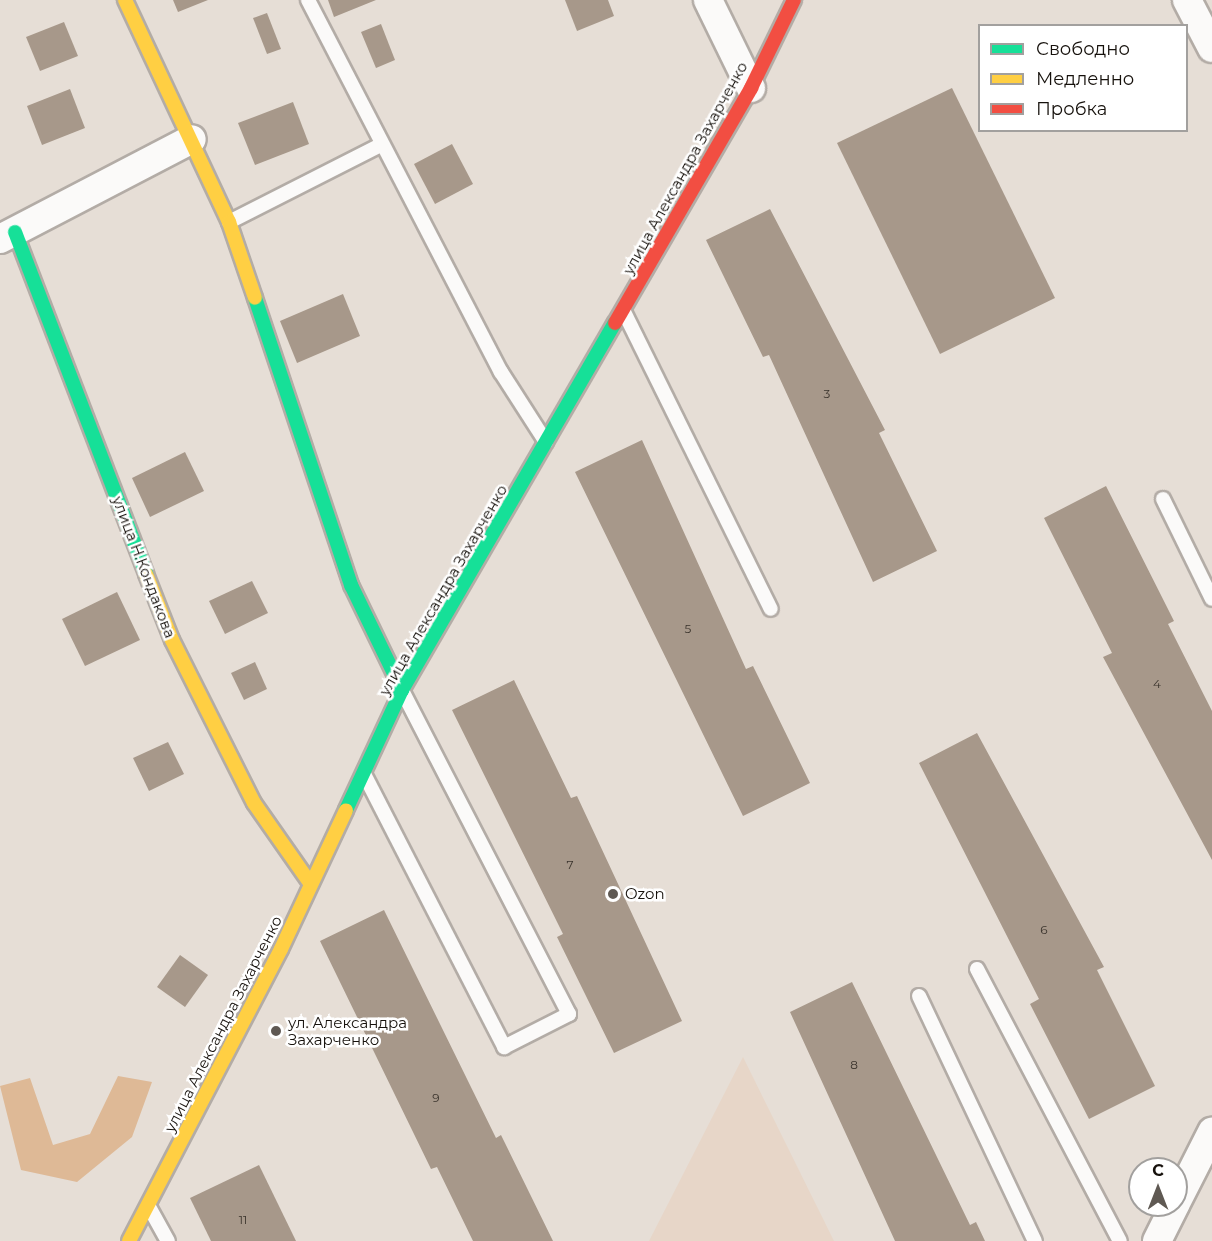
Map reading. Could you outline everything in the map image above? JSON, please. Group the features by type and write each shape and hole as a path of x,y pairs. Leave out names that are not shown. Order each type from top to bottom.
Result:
{"street":[{"path":"125,0 192,139 228,222 351,585 402,690"},
{"path":"708,0 751,88"},
{"name":"улица Александра Захарченко","path":"129,1241 149,1206 365,776 402,690 547,444 751,88 794,0"},
{"path":"1187,0 1212,48"},
{"name":"улица Н.Кондакова","path":"192,139 7,236 172,640 254,802 310,883"},
{"path":"1188,1179 1212,1132"},
{"path":"1157,1241 1169,1217"}],"lane":[{"path":"309,0 381,146 501,372 547,444"},
{"path":"228,222 381,146"},
{"path":"623,310 771,609"},
{"path":"1163,500 1212,599"},
{"path":"365,776 504,1047 569,1014 402,690"},
{"path":"977,969 1120,1241"},
{"path":"919,996 1035,1241"},
{"path":"149,1206 168,1241"}],"shaded area":[{"path":"743,1057 834,1241 649,1241"},
{"path":"118,1076 152,1082 132,1137 77,1182 21,1170 0,1086 30,1078 53,1145 90,1134"}],"building":[{"path":"173,0 208,0 178,12"},
{"path":"328,0 376,0 334,17"},
{"path":"565,0 608,0 614,16 577,31"},
{"path":"267,13 281,49 267,54 253,18"},
{"path":"64,22 78,56 40,71 26,37"},
{"path":"381,24 395,60 376,68 361,32"},
{"path":"952,88 1055,298 940,354 837,143"},
{"path":"70,89 85,128 42,145 27,106"},
{"path":"293,102 309,144 255,165 238,123"},
{"path":"452,144 473,184 435,204 414,164"},
{"path":"770,209 885,430 879,433 937,551 873,582 769,355 763,357 706,240"},
{"path":"343,294 360,336 297,363 280,321"},
{"path":"642,440 746,669 753,666 810,783 743,816 575,472"},
{"path":"185,452 204,491 150,517 132,478"},
{"path":"1106,486 1174,621 1168,624 1212,711 1212,860 1103,657 1112,653 1044,518"},
{"path":"252,581 268,613 225,634 209,601"},
{"path":"117,592 140,640 85,666 62,619"},
{"path":"255,662 267,689 244,700 231,673"},
{"path":"514,680 571,798 577,796 682,1021 614,1053 557,937 563,934 452,710"},
{"path":"977,733 1104,967 1097,970 1155,1086 1089,1119 1030,1004 1039,999 919,763"},
{"path":"168,742 184,774 149,791 133,758"},
{"path":"384,910 496,1138 501,1135 553,1241 473,1241 437,1167 431,1169 320,941"},
{"path":"180,955 208,975 185,1007 157,987"},
{"path":"852,982 970,1225 976,1222 985,1241 895,1241 790,1012"},
{"path":"259,1165 296,1241 211,1241 190,1198"}],"traffic: fast":[{"path":"15,232 146,574"},
{"path":"255,298 351,585 402,690"},
{"path":"346,810 402,690 615,323"}],"traffic: slow":[{"path":"125,0 229,222 255,298"},
{"path":"146,574 172,640 254,803 310,883"},
{"path":"129,1241 281,949 346,810"}],"traffic: jam":[{"path":"615,323 751,88 794,0"}],"place":[{"name":"Ozon","path":"613,894"},
{"name":"ул. Александра Захарченко","path":"276,1031"}]}
